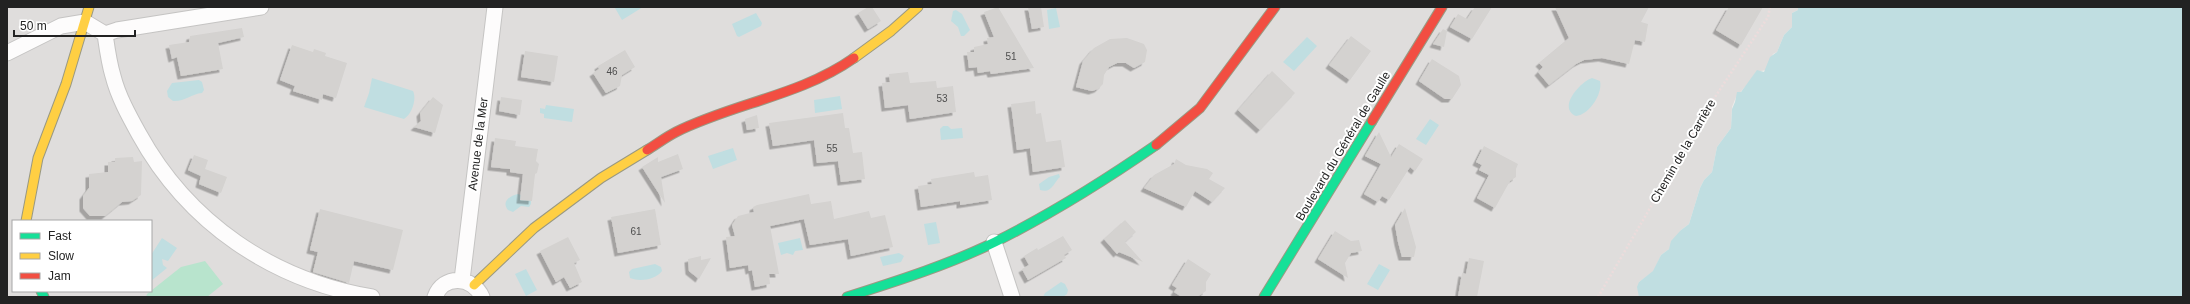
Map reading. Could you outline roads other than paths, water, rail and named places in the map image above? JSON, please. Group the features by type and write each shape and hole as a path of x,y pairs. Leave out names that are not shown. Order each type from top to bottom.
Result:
{"street":[{"path":"26,220 38,158 66,84 89,7"},
{"path":"7,53 61,26 84,22 105,34 117,30 261,7"},
{"name":"Avenue de la Mer","path":"473,287 495,7"},
{"path":"435,297 440,288 446,283 473,287 534,228 601,178 676,132 727,112 790,92 848,62 891,31 918,7"},
{"path":"847,297 920,273 994,242 1104,181 1172,132 1200,108 1275,7"},
{"name":"Boulevard du Général de Gaulle","path":"1264,297 1442,7"},
{"path":"105,34 113,76 129,116 148,150 177,192 214,227 251,254 340,292 372,297"},
{"path":"994,242 1012,297"}],"water":[{"path":"643,7 622,20 615,8"},
{"path":"1798,7 2183,7 2183,297 1639,297 1637,287 1639,282 1653,271 1661,255 1669,249 1671,241 1689,224 1700,188 1704,180 1712,172 1717,147 1731,128 1732,109 1737,92 1741,92 1757,70 1764,72 1770,57 1777,52 1784,35 1792,27 1792,13 1798,10"},
{"path":"1056,8 1060,27 1049,29 1047,10"},
{"path":"956,10 962,14 970,30 964,36 961,36 958,27 951,21 953,11"},
{"path":"756,13 762,23 761,26 739,37 737,36 732,24"},
{"path":"1307,37 1317,46 1294,71 1283,62"},
{"path":"372,78 413,91 414,102 407,117 404,119 364,107"},
{"path":"1592,78 1600,81 1597,98 1586,112 1576,116 1571,112 1569,107 1572,96 1582,84"},
{"path":"199,80 202,82 204,90 202,93 177,101 173,101 168,97 167,91 172,83"},
{"path":"840,96 842,109 815,113 814,100"},
{"path":"546,105 574,109 572,122 544,118 544,114 540,113 540,108 545,109"},
{"path":"1430,119 1439,125 1426,145 1416,139"},
{"path":"943,126 948,126 951,129 962,128 963,138 941,140 940,129"},
{"path":"733,148 737,160 713,169 708,156"},
{"path":"1059,174 1060,177 1050,189 1044,191 1040,190 1039,184 1049,177"},
{"path":"518,194 531,199 531,204 529,207 521,206 513,212 508,210 505,204 507,199"},
{"path":"936,222 940,243 928,245 924,224"},
{"path":"162,238 177,248 168,261 162,259 163,265 167,268 152,280 152,253"},
{"path":"800,238 803,250 795,251 793,255 787,253 781,255 778,243"},
{"path":"899,253 904,256 901,262 883,266 880,257"},
{"path":"655,264 661,267 662,271 659,274 643,280 630,278 629,272 632,269"},
{"path":"1379,264 1390,270 1378,290 1367,284"},
{"path":"526,269 537,290 526,296 515,274"},
{"path":"1061,282 1065,284 1068,290 1067,294 1063,297 1043,297 1045,293"}]}
